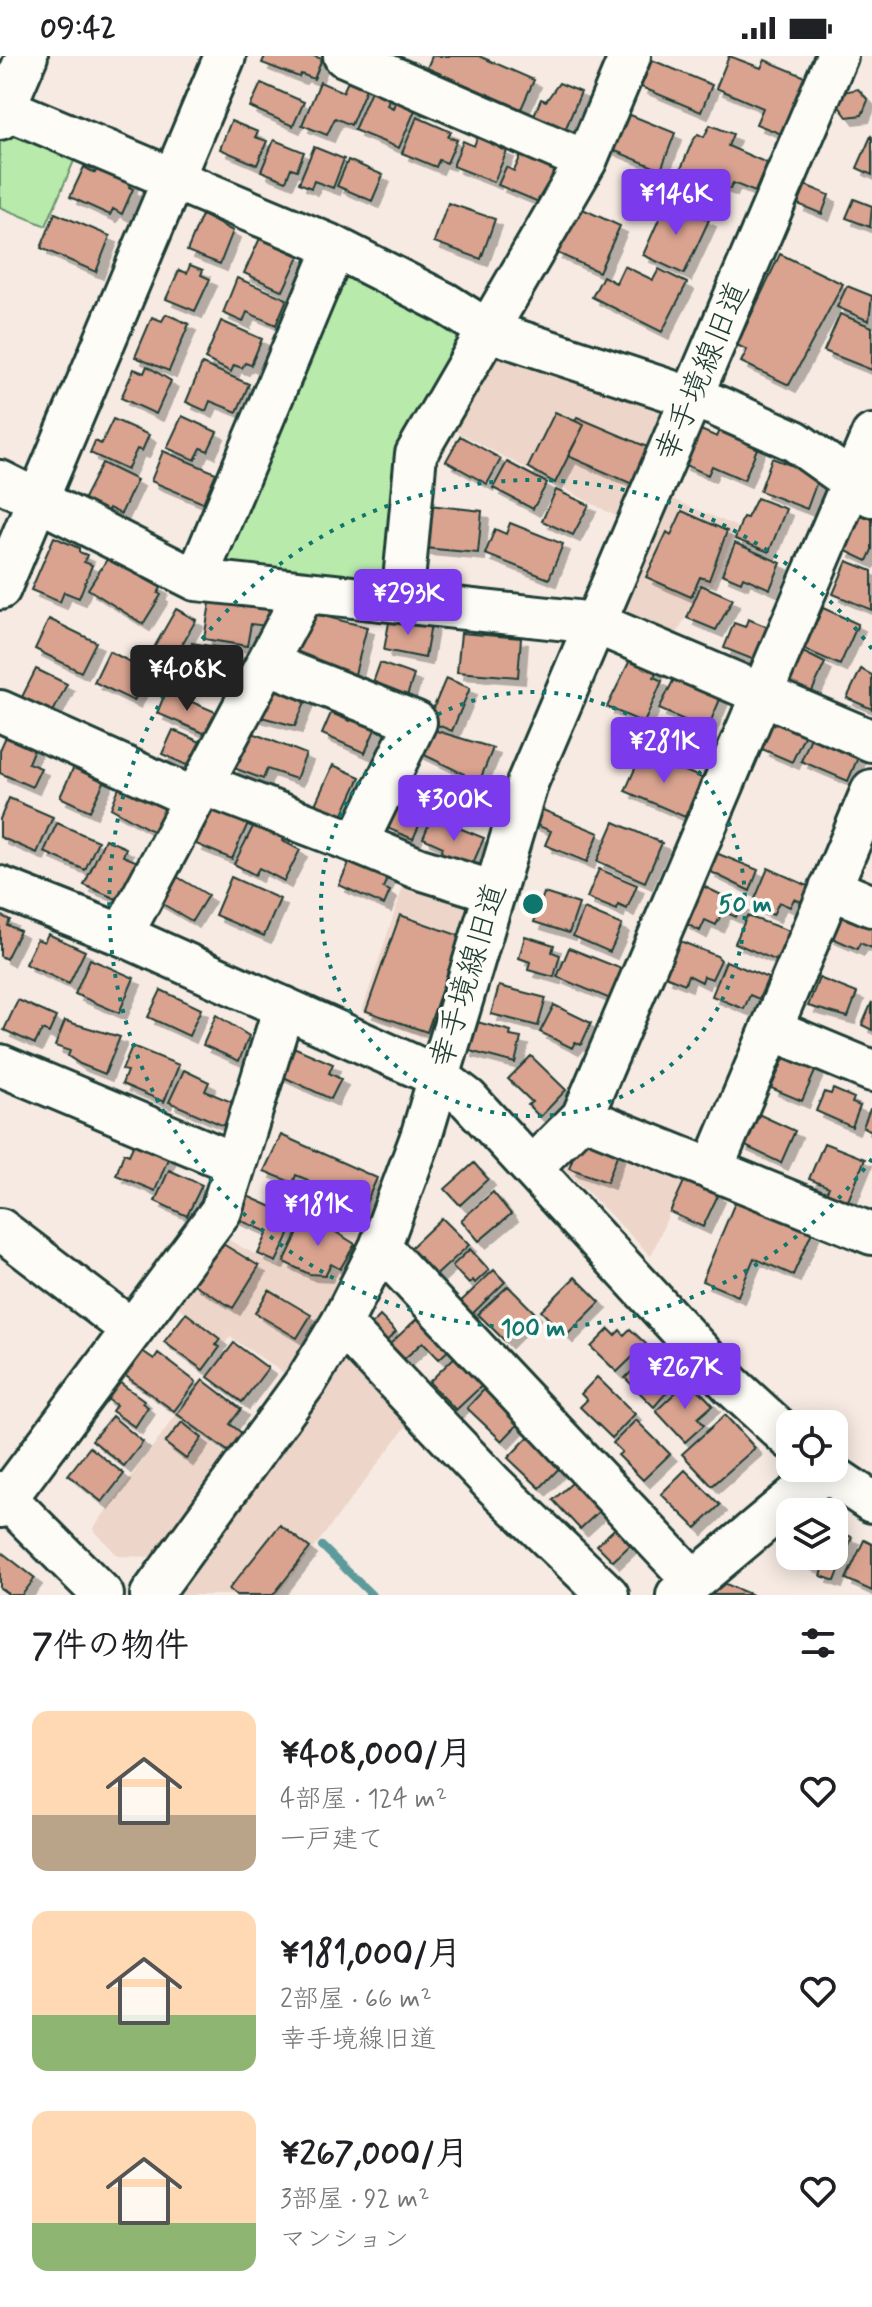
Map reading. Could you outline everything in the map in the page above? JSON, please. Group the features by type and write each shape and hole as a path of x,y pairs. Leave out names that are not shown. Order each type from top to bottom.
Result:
{"street":[{"path":"27,56 2,111 335,247 445,303 489,331 693,396 795,441 862,488"},
{"path":"0,589 225,56"},
{"path":"344,56 586,161"},
{"path":"402,602 416,454 586,161 630,56"},
{"name":"幸手境線旧道","path":"151,1595 255,1456 341,1324 380,1247 439,1077 528,781 837,56"},
{"path":"859,56 872,62"},
{"path":"196,580 335,247"},
{"path":"532,1167 582,1117 763,697 862,488 872,435"},
{"path":"0,481 196,580 595,623 872,741"},
{"path":"122,935 269,664 304,593"},
{"path":"269,664 416,722 357,843"},
{"path":"0,711 198,791 495,892"},
{"path":"712,1170 872,790"},
{"path":"0,887 122,935 439,1077 468,1099 731,1385 776,1426"},
{"path":"830,888 872,906"},
{"path":"103,1595 2,1499 221,1211 284,1007"},
{"path":"771,1029 872,1071"},
{"path":"0,1065 234,1163"},
{"path":"582,1117 872,1234"},
{"path":"0,1229 132,1330"},
{"path":"380,1247 685,1588 809,1482"},
{"path":"341,1324 494,1485 608,1595"},
{"path":"841,1482 872,1502"}],"shaded area":[{"path":"506,349 661,401 667,417 625,521 448,427 492,353"},
{"path":"664,495 737,527 712,586 702,582 673,643 615,611"},
{"path":"408,872 478,909 443,1025 421,1037 362,1011"},
{"path":"576,1135 686,1173 651,1256 564,1168 564,1146"},
{"path":"306,1207 365,1236 291,1378 230,1337 225,1343 169,1300 217,1234 279,1267"},
{"path":"343,1353 414,1416 278,1595 173,1595"},
{"path":"176,1415 234,1461 161,1557 118,1556 93,1529"}],"green space":[{"path":"17,128 77,154 46,226 0,207 0,144 4,133"},
{"path":"357,269 462,323 468,342 390,575 378,587 225,570 218,545 330,274"}],"building":[{"path":"265,56 314,56 322,59 314,79 301,74 299,77 262,63"},
{"path":"432,56 479,56 534,80 521,109 427,68"},
{"path":"729,56 761,68 765,60 808,78 784,135 756,124 763,108 716,88"},
{"path":"652,60 712,85 701,112 641,87"},
{"path":"350,77 368,84 351,125 335,118 327,135 302,125 320,82 343,92"},
{"path":"261,83 304,102 293,126 250,107"},
{"path":"559,83 581,92 563,135 531,122 541,99 546,101"},
{"path":"372,88 390,96 387,105 393,108 396,100 416,108 399,148 354,130"},
{"path":"858,89 868,100 862,115 847,117 838,105 843,92"},
{"path":"623,112 675,133 661,170 608,148"},
{"path":"417,117 451,132 448,137 457,140 447,163 439,160 436,167 402,153"},
{"path":"231,121 258,132 255,137 267,141 257,165 220,149"},
{"path":"710,125 733,134 728,146 767,163 755,192 733,183 730,189 706,179 701,191 676,181 692,142 698,134 704,137"},
{"path":"478,135 500,144 499,148 507,151 494,182 453,166 463,141 474,146"},
{"path":"872,137 872,175 857,168"},
{"path":"274,140 304,152 297,170 291,168 286,181 261,171"},
{"path":"314,147 344,159 333,188 314,181 311,188 299,183"},
{"path":"523,151 557,166 541,203 498,185 506,167 514,171"},
{"path":"348,160 383,175 372,201 337,186"},
{"path":"98,165 132,180 129,187 133,189 122,214 113,209 110,215 70,197 84,167 95,173"},
{"path":"805,185 829,195 822,214 798,204"},
{"path":"854,199 872,206 870,227 846,218"},
{"path":"667,201 709,220 684,274 643,255"},
{"path":"448,203 495,219 481,259 434,242"},
{"path":"576,206 620,226 599,272 555,252"},
{"path":"55,213 110,236 96,272 41,248"},
{"path":"202,215 233,231 220,264 187,251"},
{"path":"260,238 299,256 283,291 244,273"},
{"path":"780,254 843,284 789,385 741,362 747,350 737,345"},
{"path":"190,265 203,270 201,275 210,279 195,311 166,299 179,270 187,273"},
{"path":"624,266 653,280 659,269 687,283 662,332 592,297 603,276 616,283"},
{"path":"237,278 287,299 276,325 247,312 243,322 223,313"},
{"path":"847,286 872,296 869,321 837,307"},
{"path":"166,314 189,324 169,371 135,357 152,317 162,321"},
{"path":"840,314 872,327 872,370 824,351"},
{"path":"221,321 262,339 251,365 245,363 242,368 234,365 231,372 205,359"},
{"path":"202,364 249,384 237,412 210,401 206,411 186,402"},
{"path":"147,366 171,381 156,414 121,398 134,369 144,373"},
{"path":"555,412 584,425 555,483 528,467"},
{"path":"182,416 217,432 208,451 201,448 195,460 167,448"},
{"path":"577,417 652,449 637,486 568,456 584,425 575,421"},
{"path":"113,419 149,435 142,451 137,449 127,470 90,453 95,441 101,444"},
{"path":"696,428 717,437 721,428 759,444 744,480 712,466 708,475 681,463"},
{"path":"460,436 501,459 487,484 446,461"},
{"path":"163,451 216,473 203,503 151,481"},
{"path":"772,458 819,476 807,509 760,491"},
{"path":"507,462 547,483 533,509 493,488"},
{"path":"102,463 137,480 121,514 109,508 105,516 81,504"},
{"path":"556,490 589,505 573,535 542,521"},
{"path":"757,498 786,509 769,552 735,539 743,517 747,518"},
{"path":"429,505 482,511 478,553 424,548"},
{"path":"682,511 727,531 709,580 700,577 691,597 646,577 667,532 671,535"},
{"path":"861,513 872,518 872,550 867,561 844,550"},
{"path":"510,523 563,544 549,579 485,554 495,529 506,534"},
{"path":"54,537 79,548 79,552 87,555 84,562 92,565 79,598 64,592 60,602 31,590"},
{"path":"735,543 781,563 770,589 743,577 741,582 722,574"},
{"path":"108,558 161,588 158,593 161,595 143,624 88,589"},
{"path":"847,561 872,571 872,610 833,594"},
{"path":"701,585 733,599 716,630 687,618"},
{"path":"211,597 278,609 275,627 251,624 247,646 204,639"},
{"path":"823,608 858,624 840,665 804,649"},
{"path":"176,609 196,620 172,662 152,651"},
{"path":"307,612 367,627 354,678 294,663"},
{"path":"390,617 431,624 425,658 384,650"},
{"path":"49,619 96,642 81,672 35,649"},
{"path":"748,619 770,628 757,661 724,648 734,623 745,627"},
{"path":"461,633 521,638 518,677 457,672"},
{"path":"192,643 229,649 224,686 182,681"},
{"path":"109,651 148,671 134,701 94,682"},
{"path":"803,652 825,663 810,696 787,686"},
{"path":"632,656 658,667 654,677 662,681 644,723 607,707"},
{"path":"380,663 414,675 405,702 370,691"},
{"path":"36,669 67,684 49,720 18,705"},
{"path":"861,669 872,675 872,709 847,698"},
{"path":"675,677 721,697 707,730 659,709"},
{"path":"446,678 470,688 452,731 428,721"},
{"path":"268,683 308,695 295,726 254,715"},
{"path":"166,691 218,713 208,735 157,713"},
{"path":"331,713 350,721 352,716 376,727 365,753 322,734"},
{"path":"775,719 806,732 792,762 762,749"},
{"path":"427,728 493,748 480,780 476,779 473,786 462,781 464,774 418,752"},
{"path":"173,730 205,744 191,767 162,754"},
{"path":"245,730 306,754 296,779 267,769 263,779 231,767"},
{"path":"8,732 36,744 28,763 41,768 32,787 0,773 0,750"},
{"path":"812,735 859,755 848,781 801,761"},
{"path":"642,753 702,778 685,817 625,791"},
{"path":"75,764 106,778 90,811 60,797"},
{"path":"333,765 360,777 339,823 312,811"},
{"path":"122,780 170,800 156,833 111,808"},
{"path":"403,793 429,804 413,839 387,828"},
{"path":"214,796 249,821 232,859 196,844 204,827 192,821"},
{"path":"9,798 53,817 37,853 0,837 0,819"},
{"path":"538,808 599,833 587,862 545,845 551,831 531,823"},
{"path":"432,817 484,838 470,870 439,857 443,847 423,838"},
{"path":"257,819 286,833 283,841 300,850 284,881 259,868 255,875 234,864"},
{"path":"614,822 662,843 645,882 597,861"},
{"path":"57,823 98,841 85,870 44,852"},
{"path":"105,839 126,848 123,856 138,862 121,901 84,885"},
{"path":"716,853 758,870 750,891 709,871"},
{"path":"351,858 389,874 383,888 390,891 384,905 339,885"},
{"path":"768,868 808,886 802,902 794,899 790,907 779,902 773,915 752,906"},
{"path":"599,869 637,885 627,909 618,905 617,910 587,898"},
{"path":"169,872 208,895 192,921 154,899"},
{"path":"231,877 280,899 264,936 215,915"},
{"path":"701,885 742,905 736,917 723,911 716,925 705,920 700,931 683,922"},
{"path":"544,893 579,904 569,933 534,922"},
{"path":"584,909 622,925 610,952 573,936"},
{"path":"0,915 10,920 7,925 20,931 6,959 0,956"},
{"path":"400,915 460,936 427,1032 366,1011"},
{"path":"837,915 851,921 854,916 868,923 867,926 872,928 872,948 860,943 857,949 828,936"},
{"path":"747,916 790,931 777,961 735,943"},
{"path":"48,934 85,951 69,984 25,964 37,939 44,942"},
{"path":"525,936 554,945 552,952 560,955 554,977 528,970 530,962 519,958"},
{"path":"680,941 721,960 712,979 704,976 702,982 688,975 685,984 665,976"},
{"path":"569,948 627,971 615,1001 557,977"},
{"path":"90,959 134,978 119,1013 75,994"},
{"path":"726,961 768,978 759,999 750,995 744,1009 712,996"},
{"path":"819,978 857,993 848,1017 808,1006"},
{"path":"499,986 546,998 538,1026 491,1014"},
{"path":"161,990 201,1009 189,1036 148,1017"},
{"path":"18,1000 56,1017 49,1033 42,1030 35,1044 4,1030"},
{"path":"872,1002 872,1030 862,1025"},
{"path":"554,1005 591,1023 581,1045 575,1042 572,1048 540,1032"},
{"path":"216,1015 249,1036 239,1061 203,1045"},
{"path":"65,1021 120,1037 105,1074 80,1064 68,1056 70,1051 55,1046"},
{"path":"477,1022 511,1031 510,1036 521,1038 515,1063 466,1050 472,1025"},
{"path":"132,1046 179,1065 164,1102 122,1084 127,1071 122,1070"},
{"path":"291,1046 333,1064 329,1073 341,1079 331,1099 277,1074"},
{"path":"786,1054 817,1067 802,1101 771,1088"},
{"path":"531,1056 566,1090 540,1117 528,1105 532,1102 508,1079"},
{"path":"184,1070 209,1082 205,1091 234,1103 224,1126 169,1102"},
{"path":"833,1089 854,1098 852,1103 860,1106 852,1127 816,1111 824,1092 831,1094"},
{"path":"872,1109 872,1131 863,1127"},
{"path":"756,1113 795,1131 781,1163 741,1144"},
{"path":"281,1135 377,1178 362,1212 336,1201 340,1193 330,1189 327,1196 305,1186 308,1180 296,1175 293,1183 264,1171"},
{"path":"588,1138 619,1150 607,1182 569,1168 578,1144"},
{"path":"147,1142 171,1151 155,1191 116,1175 124,1153 129,1155 134,1144 145,1149"},
{"path":"824,1143 865,1159 848,1201 826,1193 829,1187 809,1179"},
{"path":"474,1163 488,1179 460,1205 445,1189"},
{"path":"169,1170 202,1185 187,1216 155,1201"},
{"path":"687,1175 717,1188 714,1193 718,1195 703,1227 670,1212"},
{"path":"493,1192 511,1214 479,1241 461,1220"},
{"path":"245,1195 297,1218 276,1262 258,1254 268,1232 234,1218"},
{"path":"736,1200 812,1232 793,1275 754,1258 738,1296 702,1281"},
{"path":"307,1214 355,1244 340,1269 331,1264 325,1275 309,1274 284,1262"},
{"path":"442,1218 469,1245 430,1281 404,1254"},
{"path":"218,1241 259,1266 233,1308 192,1283"},
{"path":"470,1249 489,1270 475,1283 473,1280 469,1284 452,1266"},
{"path":"494,1270 505,1282 468,1318 456,1306"},
{"path":"575,1277 600,1302 566,1336 541,1311"},
{"path":"508,1286 534,1312 505,1341 478,1314"},
{"path":"269,1290 311,1315 297,1338 255,1313"},
{"path":"424,1312 455,1344 439,1359 423,1342 404,1359 390,1344"},
{"path":"186,1313 220,1339 216,1345 220,1347 203,1370 164,1342"},
{"path":"380,1316 396,1332 379,1348 364,1333"},
{"path":"609,1329 615,1335 620,1330 624,1335 630,1329 646,1344 617,1372 591,1347"},
{"path":"234,1343 268,1368 242,1402 208,1377"},
{"path":"658,1346 684,1372 654,1407 625,1378"},
{"path":"141,1350 154,1359 158,1353 196,1382 174,1411 123,1374"},
{"path":"461,1351 489,1379 456,1410 429,1382"},
{"path":"597,1377 635,1414 612,1438 580,1407 587,1400 581,1394"},
{"path":"116,1380 144,1400 142,1403 148,1407 135,1427 112,1411 116,1405 104,1397"},
{"path":"203,1380 241,1409 230,1424 247,1437 233,1455 177,1414"},
{"path":"689,1380 713,1405 698,1418 704,1425 685,1442 656,1411"},
{"path":"490,1383 526,1416 502,1441 467,1408"},
{"path":"725,1415 755,1448 712,1486 682,1454"},
{"path":"112,1416 143,1442 124,1466 92,1440"},
{"path":"636,1420 670,1454 643,1480 618,1455 622,1452 613,1443"},
{"path":"182,1422 202,1438 186,1459 165,1443"},
{"path":"537,1428 568,1459 540,1488 508,1458"},
{"path":"90,1447 124,1474 102,1502 68,1475"},
{"path":"685,1470 720,1505 696,1528 661,1494"},
{"path":"581,1475 608,1503 580,1529 553,1500"},
{"path":"623,1521 638,1538 613,1561 597,1545"},
{"path":"280,1525 310,1548 273,1595 236,1595 229,1589"},
{"path":"864,1540 872,1544 872,1591 846,1579"},
{"path":"0,1551 35,1578 22,1595 10,1595 0,1588"},
{"path":"823,1570 839,1570 835,1581 821,1576"},
{"path":"716,1580 752,1595 710,1595"}],"waterway":[{"path":"322,1546 372,1595"}]}
